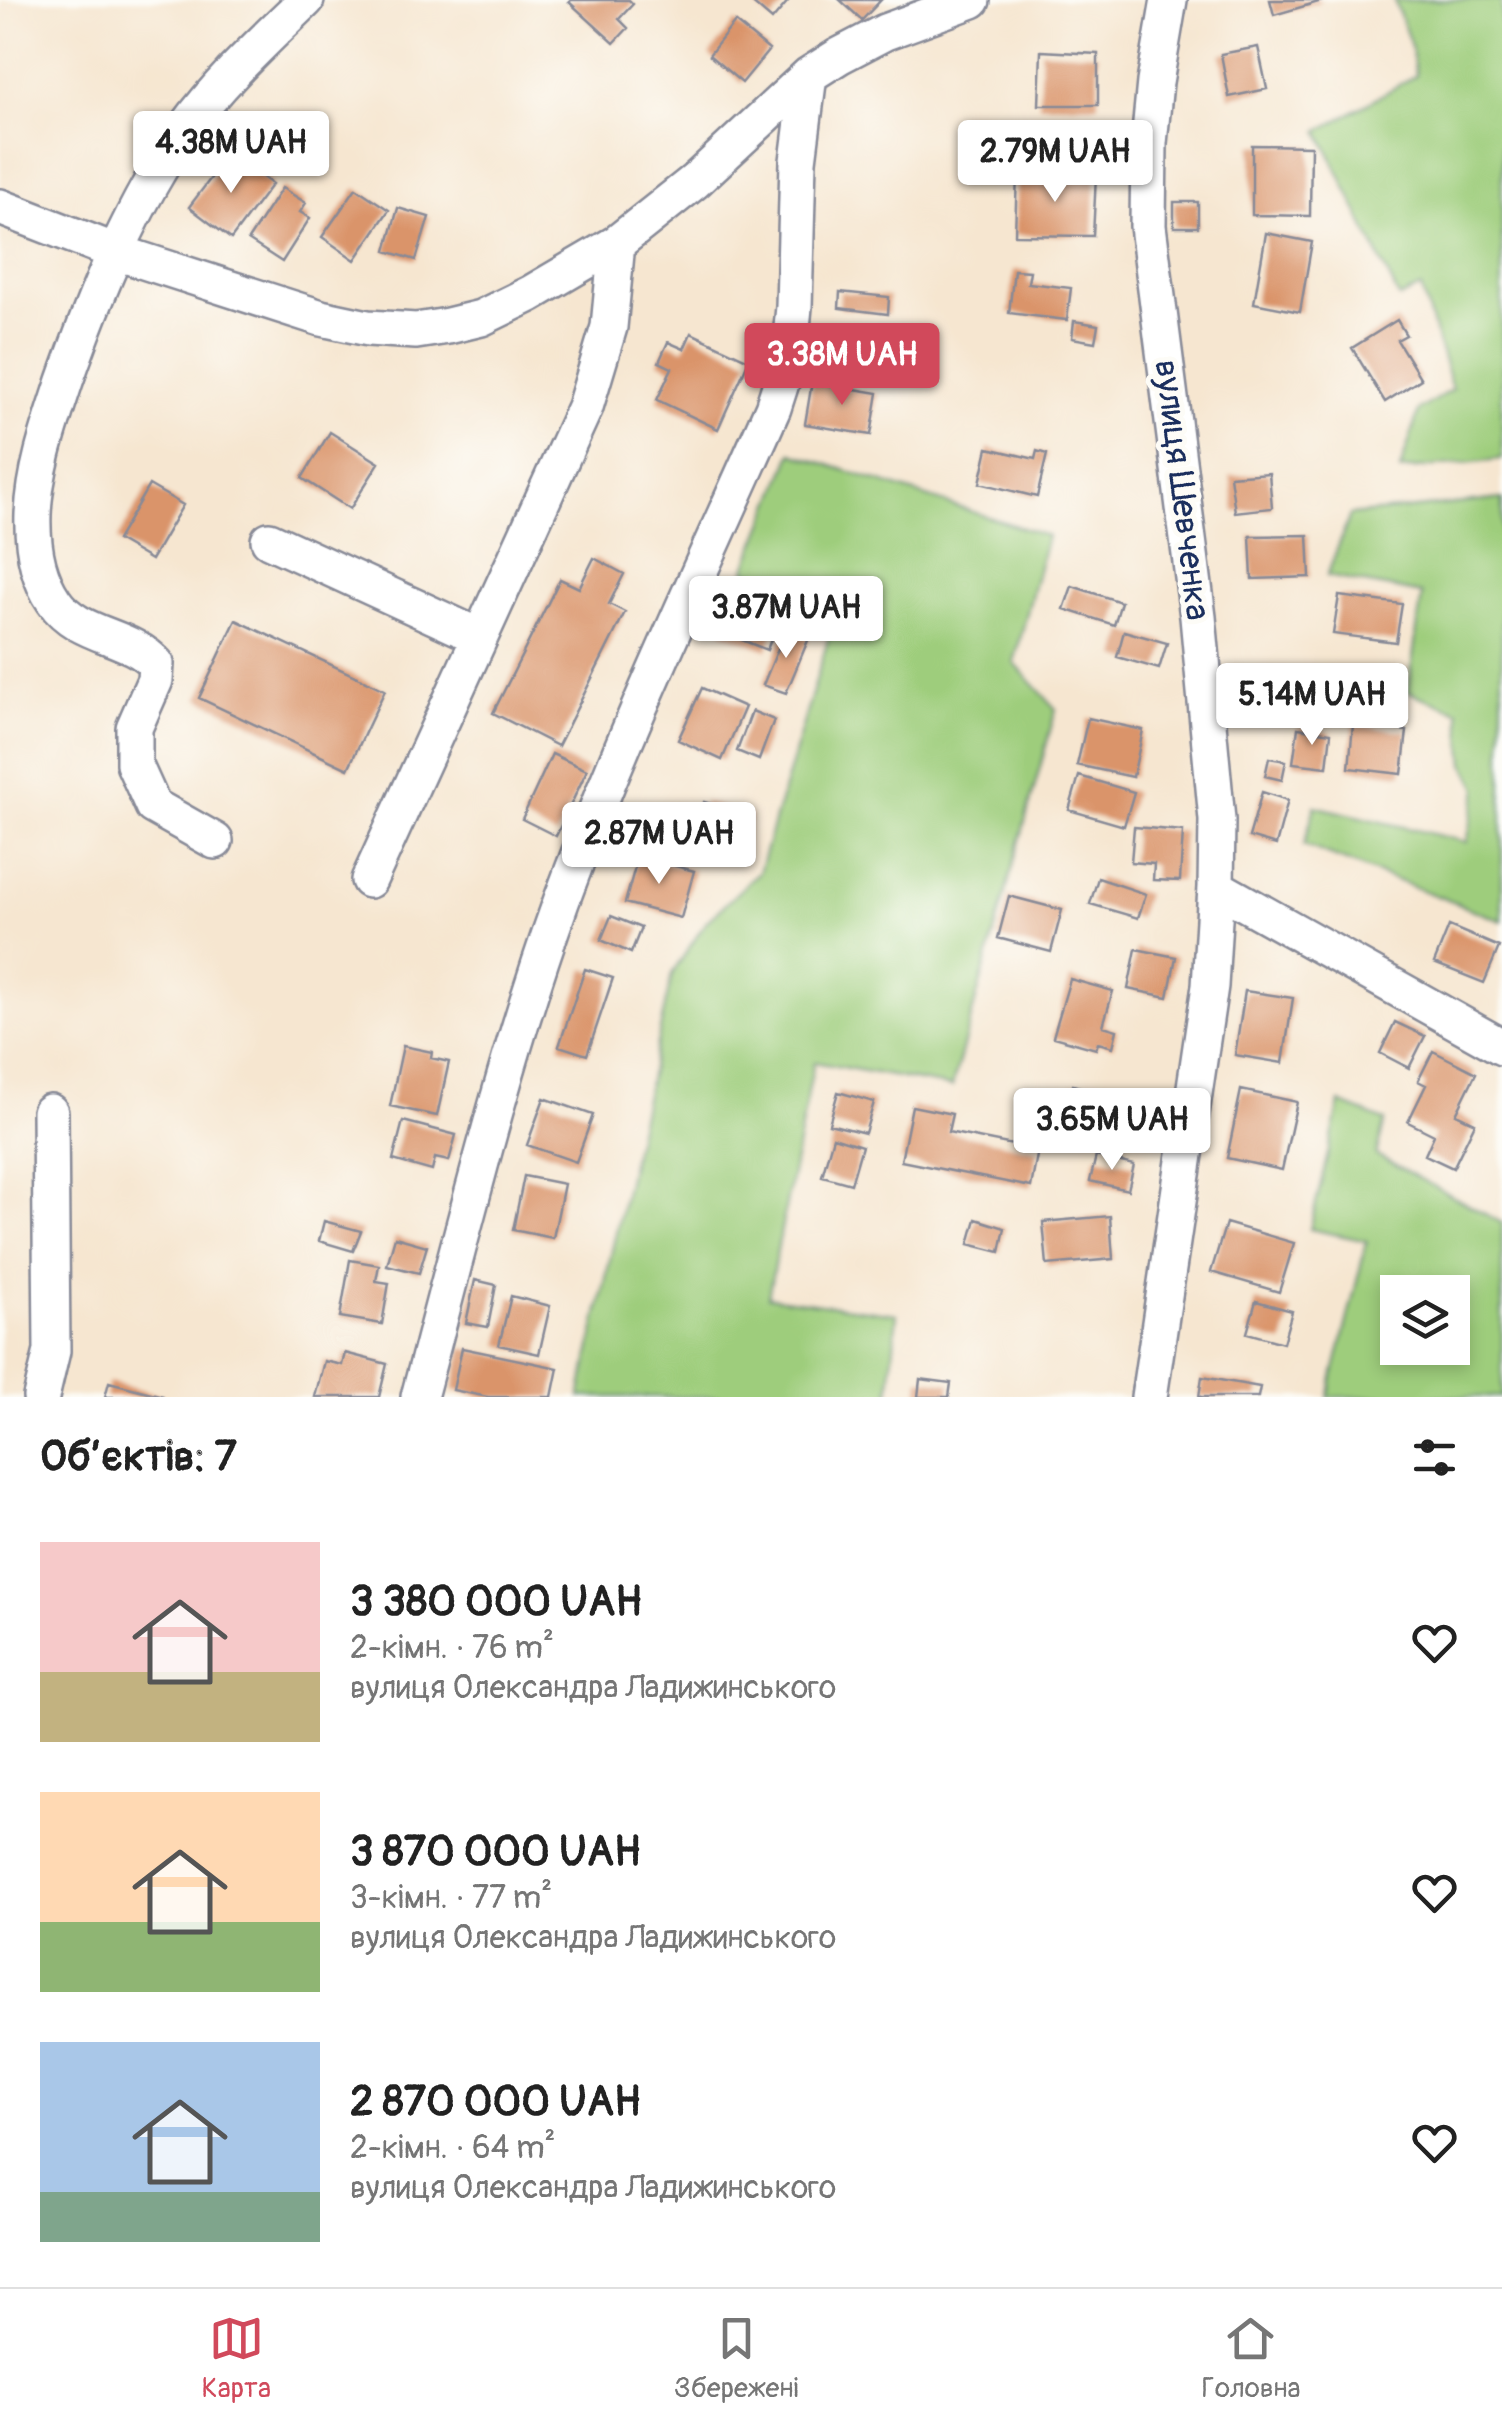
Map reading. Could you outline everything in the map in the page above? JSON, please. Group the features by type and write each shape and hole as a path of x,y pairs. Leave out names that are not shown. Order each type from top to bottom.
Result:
{"street":[{"path":"214,841 153,806 134,764 134,728 155,680 156,664 145,652 84,627 55,604 36,561 33,515 49,430 116,252 144,193 186,128 228,75 306,0"},
{"path":"0,207 116,252 321,318 368,328 416,331 481,318 617,243 696,181 809,75 885,32 972,0"},
{"name":"вулиця Шевченка","path":"1149,1397 1210,986 1217,820 1198,617 1148,226 1149,143 1169,0"},
{"path":"419,1397 520,1026 560,906 604,790 773,408 789,358 798,162 809,75"},
{"path":"369,880 585,406 609,327 617,243"},
{"path":"269,540 480,636"},
{"path":"1216,886 1502,1046"},
{"path":"41,1397 52,1352 50,1112"}],"green space":[{"path":"1394,0 1502,0 1502,459 1400,470 1419,410 1452,389 1421,288 1399,298 1319,131 1416,75 1410,43"},
{"path":"792,453 1047,536 1014,663 1056,709 952,1087 814,1062 768,1297 897,1314 889,1397 580,1397 672,974 706,922 759,872 838,606 745,570"},
{"path":"1502,499 1502,921 1304,845 1315,806 1467,842 1478,788 1465,764 1459,711 1408,692 1422,594 1327,576 1350,515"},
{"path":"1340,1103 1385,1121 1376,1155 1502,1223 1502,1397 1328,1397 1367,1241 1310,1229"}],"building":[{"path":"571,0 629,0 633,4 619,19 628,28 614,43"},
{"path":"749,0 789,0 772,20"},
{"path":"840,0 881,0 862,20"},
{"path":"1270,0 1322,0 1322,1 1274,15"},
{"path":"735,22 769,50 742,83 709,55"},
{"path":"1258,47 1267,89 1229,97 1221,54"},
{"path":"1041,51 1098,54 1098,105 1039,105"},
{"path":"1252,145 1311,146 1310,216 1252,215"},
{"path":"230,153 272,184 231,239 189,207"},
{"path":"1017,173 1096,176 1093,236 1015,235"},
{"path":"282,188 306,203 300,212 310,218 282,262 248,240"},
{"path":"356,188 389,210 355,260 322,237"},
{"path":"1174,202 1198,202 1198,227 1174,227"},
{"path":"398,208 429,217 416,260 386,251"},
{"path":"1266,233 1312,242 1300,312 1254,303"},
{"path":"1014,270 1030,271 1028,283 1071,288 1067,320 1009,313"},
{"path":"840,292 889,297 888,314 839,308"},
{"path":"1397,320 1406,335 1397,340 1421,379 1385,402 1352,348"},
{"path":"1074,321 1098,325 1095,342 1072,338"},
{"path":"691,333 749,360 718,429 657,400 672,368 659,362 668,342 684,349"},
{"path":"812,382 878,393 871,435 805,424"},
{"path":"330,432 379,463 350,509 302,478"},
{"path":"988,448 1035,459 1037,451 1047,454 1037,497 980,483"},
{"path":"1269,473 1272,508 1235,512 1230,476"},
{"path":"149,485 183,505 151,560 117,540"},
{"path":"1308,535 1310,577 1252,579 1250,536"},
{"path":"594,558 624,574 609,604 625,612 558,746 493,713 560,579 579,588"},
{"path":"1072,586 1121,602 1114,625 1064,609"},
{"path":"740,587 784,604 767,650 722,632"},
{"path":"1339,596 1402,604 1396,642 1333,634"},
{"path":"236,620 385,690 348,769 199,698"},
{"path":"786,629 809,638 786,693 763,685"},
{"path":"1124,631 1167,643 1159,669 1117,657"},
{"path":"1249,677 1302,682 1298,718 1246,713"},
{"path":"702,688 745,707 722,760 678,740"},
{"path":"752,711 774,720 759,760 737,751"},
{"path":"1088,718 1143,730 1133,777 1077,765"},
{"path":"1353,725 1407,731 1402,774 1349,768"},
{"path":"1298,728 1331,733 1327,767 1293,763"},
{"path":"552,754 587,770 556,836 522,819"},
{"path":"1269,758 1286,761 1282,780 1265,776"},
{"path":"1079,776 1134,792 1124,826 1069,810"},
{"path":"1262,792 1288,800 1276,845 1249,837"},
{"path":"704,802 751,815 742,854 694,841"},
{"path":"1134,827 1183,831 1180,881 1153,880 1154,864 1131,862"},
{"path":"638,856 694,871 681,918 625,903"},
{"path":"1098,878 1146,894 1138,918 1090,904"},
{"path":"1009,896 1062,910 1051,952 998,938"},
{"path":"611,916 641,928 631,953 601,940"},
{"path":"1449,926 1499,947 1484,983 1434,963"},
{"path":"1136,949 1176,957 1168,997 1128,989"},
{"path":"585,969 613,978 587,1055 559,1046"},
{"path":"1070,979 1113,991 1103,1026 1117,1030 1113,1047 1098,1043 1096,1049 1053,1037"},
{"path":"1245,991 1293,998 1283,1063 1235,1055"},
{"path":"1395,1022 1425,1036 1409,1068 1380,1053"},
{"path":"403,1046 432,1052 431,1058 449,1062 437,1116 390,1106"},
{"path":"1433,1051 1476,1073 1456,1114 1475,1123 1453,1168 1425,1155 1434,1135 1408,1122 1426,1085 1418,1081"},
{"path":"1073,1085 1131,1102 1121,1135 1061,1118"},
{"path":"1241,1090 1297,1102 1282,1170 1227,1158"},
{"path":"838,1092 874,1102 865,1133 829,1124"},
{"path":"544,1098 593,1115 576,1162 527,1145"},
{"path":"912,1106 952,1114 948,1132 1038,1150 1031,1187 901,1161"},
{"path":"403,1121 456,1135 449,1161 435,1158 432,1171 393,1160"},
{"path":"833,1137 862,1146 851,1184 822,1176"},
{"path":"1096,1156 1134,1165 1128,1190 1090,1181"},
{"path":"524,1176 564,1184 553,1238 513,1230"},
{"path":"1110,1216 1113,1259 1047,1265 1043,1222"},
{"path":"976,1219 1005,1228 1000,1252 969,1244"},
{"path":"324,1221 361,1231 353,1251 319,1241"},
{"path":"1226,1223 1294,1243 1279,1292 1211,1272"},
{"path":"395,1237 427,1246 419,1273 387,1265"},
{"path":"350,1260 379,1265 376,1281 389,1283 382,1324 340,1317"},
{"path":"475,1280 496,1285 488,1327 466,1323"},
{"path":"511,1296 550,1306 539,1354 499,1345"},
{"path":"1256,1301 1292,1311 1283,1343 1247,1333"},
{"path":"462,1348 558,1368 552,1397 488,1397 453,1390"},
{"path":"345,1353 387,1364 379,1397 315,1397 324,1361 342,1365"},
{"path":"1202,1377 1260,1387 1258,1397 1199,1397"},
{"path":"920,1379 951,1383 949,1397 918,1397"},
{"path":"109,1382 163,1396 163,1397 105,1397"}]}
